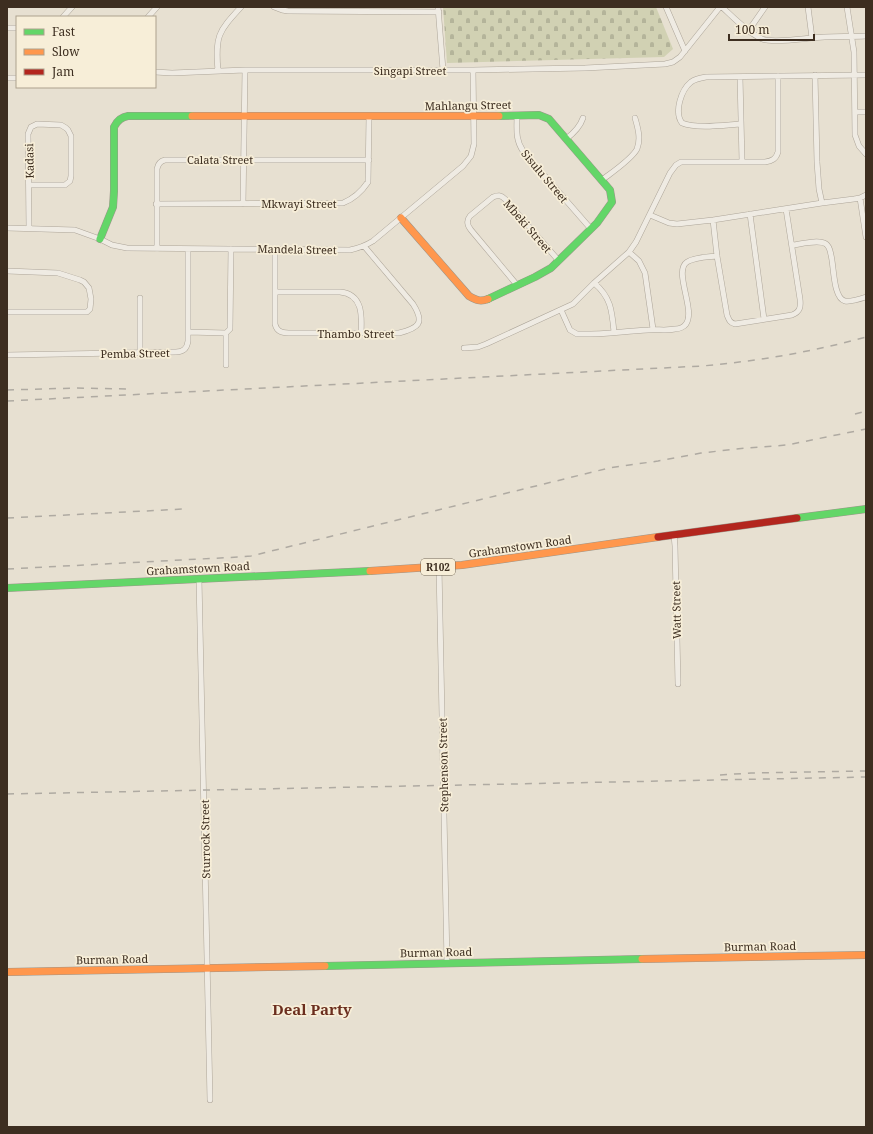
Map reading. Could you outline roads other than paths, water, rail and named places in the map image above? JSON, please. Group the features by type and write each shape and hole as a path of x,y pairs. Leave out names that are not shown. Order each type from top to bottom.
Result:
{"street":[{"path":"64,16 72,7"},
{"path":"149,16 157,7"},
{"path":"218,71 217,51 219,36 225,25 241,7"},
{"path":"274,7 288,11 438,9 443,70"},
{"path":"666,7 685,51 721,7 748,30 765,40 866,36"},
{"path":"748,30 765,7"},
{"path":"808,7 812,38"},
{"path":"847,7 852,36 855,135 859,146 866,154"},
{"name":"Singapi Street","path":"156,72 172,73 245,70 473,70 592,68 665,64 677,59 685,51"},
{"path":"243,204 245,70"},
{"name":"Mandela Street","path":"7,228 75,230 119,247 157,249 350,250 364,246 373,241 401,218 468,160 474,144 473,70"},
{"path":"815,75 816,162 822,203"},
{"path":"741,124 696,126 682,123 679,112 682,93 686,86 691,82 706,77 866,75"},
{"path":"464,348 478,347 486,344 573,304 629,252 639,238 670,173 676,165 681,162 773,160 777,155 778,76"},
{"path":"740,77 742,161"},
{"path":"855,112 866,112"},
{"name":"Sisulu Street","path":"517,115 517,138 519,145 590,229"},
{"name":"Mahlangu Street","path":"100,239 113,207 114,127 118,120 128,116 473,117 539,115 549,119 610,190 612,198 612,202 597,223 551,268 483,301 472,299 401,218"},
{"name":"Mkwayi Street","path":"156,204 343,203 354,197 368,182 369,117"},
{"path":"566,139 577,130 583,118"},
{"path":"602,180 629,158 636,150 639,134 635,118"},
{"name":"Kadasi","path":"29,185 64,184 70,181 71,136 68,130 63,126 37,124 29,129 28,134 29,228"},
{"name":"Calata Street","path":"157,249 157,169 158,165 162,161 244,159 369,160"},
{"path":"650,215 672,224 713,220 860,198 866,195"},
{"name":"Mbeki Street","path":"517,285 471,230 468,224 468,218 493,197 502,196 559,261"},
{"path":"860,198 866,237"},
{"path":"713,220 726,311 729,320 735,324 792,315 799,311 800,303 786,209"},
{"path":"750,214 764,319"},
{"path":"792,245 816,242 827,244 830,248 832,258 836,291 840,298 846,301 866,297"},
{"name":"Thambo Street","path":"275,249 275,324 278,330 282,333 399,333 411,330 418,325 418,312 364,246"},
{"name":"Pemba Street","path":"7,355 181,352 187,345 188,332 188,248"},
{"path":"226,365 226,333 230,329 231,249"},
{"path":"629,252 639,261 645,273 653,329"},
{"path":"561,310 567,326 573,333 584,334 653,329 675,329 685,325 688,318 683,272 684,265 693,260 717,256"},
{"path":"7,271 63,274 80,280 87,285 91,299 90,309 87,312 7,312"},
{"path":"594,283 606,295 610,303 614,332"},
{"path":"275,292 348,293 356,300 361,308 361,333"},
{"path":"140,298 140,353"},
{"path":"188,332 226,333"},
{"name":"Grahamstown Road","path":"7,588 379,571 462,565 866,509"},
{"name":"Watt Street","path":"674,535 678,684"},
{"name":"Stephenson Street","path":"439,567 447,963"},
{"name":"Sturrock Street","path":"199,579 210,1100"},
{"name":"Burman Road","path":"7,972 866,955"}],"railway":[{"path":"7,401 702,366 785,355 866,337"},
{"path":"7,390 77,388 132,389"},
{"path":"855,414 866,411"},
{"path":"7,569 251,556 609,468 701,453 787,445 866,429"},
{"path":"7,518 184,509"},
{"path":"720,775 866,771"},
{"path":"7,794 866,777"}],"district":[{"name":"Deal Party","path":"312,1009"}]}
